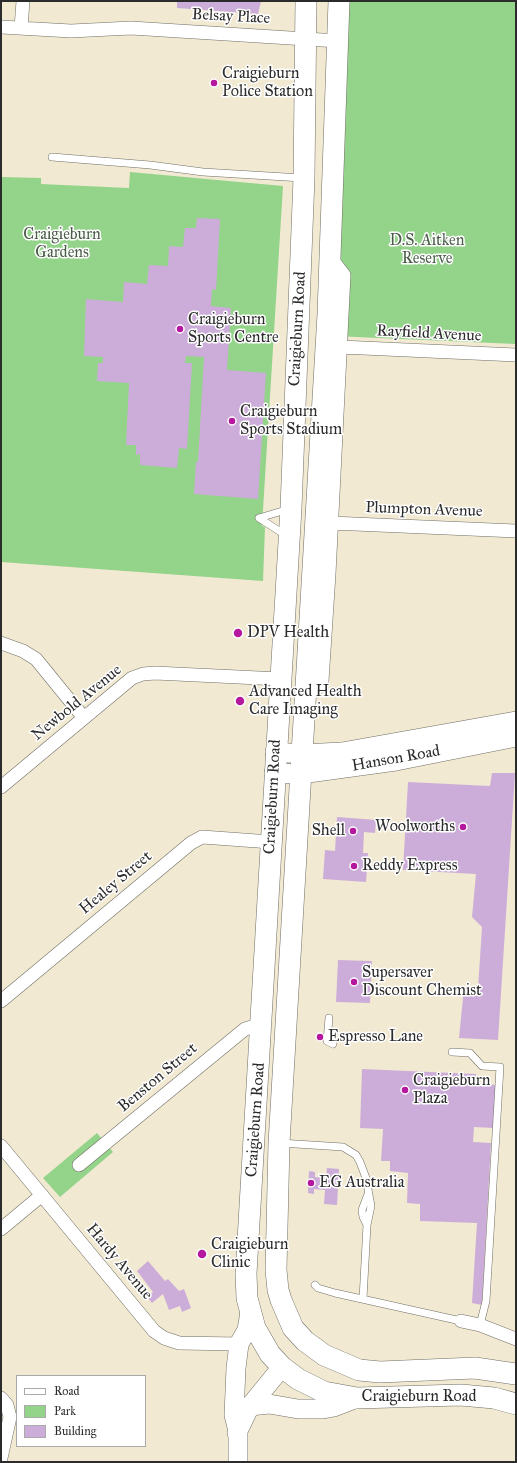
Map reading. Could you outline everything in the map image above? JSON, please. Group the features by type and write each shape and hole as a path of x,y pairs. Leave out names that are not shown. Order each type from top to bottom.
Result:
{"main road":[{"name":"Craigieburn Road","path":"306,1 299,34 304,178 291,508 275,752 262,1024 246,1274 250,1312 260,1338 282,1367 298,1379 324,1392 357,1398 461,1395 494,1398 516,1404"},
{"name":"Craigieburn Road","path":"339,1 331,258 279,1143 276,1270 278,1290 294,1328 304,1341 324,1355 359,1370 380,1372 475,1368 516,1374"},
{"path":"254,1142 279,1143"},
{"path":"282,1367 304,1341"}],"street":[{"path":"21,28 23,1"},
{"name":"Belsay Place","path":"1,27 71,31 131,28 299,34 338,41"},
{"path":"306,698 318,688 322,677 341,347 344,275 331,258"},
{"name":"Rayfield Avenue","path":"341,347 516,355"},
{"name":"Plumpton Avenue","path":"331,523 516,531"},
{"path":"1,643 24,651 36,659 84,718"},
{"name":"Newbold Avenue","path":"1,787 132,678 143,674 155,673 280,679"},
{"name":"Hanson Road","path":"275,752 302,754 342,752 516,721"},
{"name":"Hanson Road","path":"274,773 301,774 396,761 516,737"},
{"name":"Healey Street","path":"1,1002 191,843 202,837 271,842"},
{"name":"Benston Street","path":"80,1165 239,1033 250,1027 262,1024"},
{"name":"Hardy Avenue","path":"1,1146 154,1331 164,1338 179,1343 240,1344"},
{"path":"1,1229 42,1195"},
{"path":"238,1462 238,1431 234,1416 236,1368 240,1344 247,1330 250,1312"},
{"path":"462,1321 480,1325 516,1339"},
{"path":"232,1462 238,1431 250,1406 282,1367"},
{"path":"1,1398 7,1405 10,1417 1,1458"},
{"path":"250,1406 269,1404 298,1409 323,1409 334,1408 357,1398"}],"lane":[{"path":"52,157 150,165 203,172 304,178"},
{"path":"289,538 259,518 291,508"},
{"path":"328,1018 327,1041 333,1044"},
{"path":"452,1052 470,1053 482,1066 500,1067 486,1301 480,1325"},
{"path":"279,1143 343,1147 356,1155 360,1162 366,1178 368,1194 362,1210 363,1217 367,1225 363,1299"},
{"path":"315,1284 318,1288 462,1321"}],"green space":[{"name":"D.S. Aitken Reserve","path":"349,1 516,1 516,344 334,336"},
{"name":"Craigieburn Gardens","path":"130,172 283,186 262,526 265,527 263,581 1,562 1,177 41,178 41,184 129,188"},
{"path":"97,1133 113,1152 60,1197 43,1178"}],"building":[{"path":"177,1 261,1 258,14 177,8"},
{"path":"197,218 220,219 216,290 212,289 211,306 231,308 227,370 266,373 258,499 194,494 196,462 198,462 204,357 186,356 185,363 192,363 187,449 179,448 177,468 140,465 140,454 136,455 136,445 126,445 129,383 97,381 98,363 103,363 103,357 84,356 86,299 123,302 124,282 147,284 149,265 168,266 169,246 183,247 185,228 196,228"},
{"path":"492,773 515,773 498,1040 459,1038 464,988 478,989 482,927 472,917 476,874 403,870 408,782 490,786"},
{"path":"337,817 376,820 375,833 364,832 363,853 368,853 366,882 323,879 325,850 335,851"},
{"name":"Supersaver Discount Chemist","path":"338,960 372,961 370,1003 336,1002"},
{"path":"362,1069 476,1074 476,1083 496,1085 494,1128 474,1127 473,1142 491,1143 482,1305 472,1303 477,1223 420,1221 420,1204 407,1203 408,1173 390,1171 390,1161 381,1161 383,1129 360,1128"},
{"path":"327,1168 339,1169 337,1205 324,1204 325,1190 314,1189 314,1194 308,1193 309,1171 315,1172 315,1177 326,1178"},
{"path":"148,1261 165,1281 168,1279 179,1291 184,1289 191,1308 182,1312 180,1306 169,1310 163,1294 152,1303 147,1297 153,1292 137,1271"}],"place":[{"name":"Craigieburn Police Station","path":"214,83"},
{"name":"Craigieburn Sports Centre","path":"180,329"},
{"name":"Craigieburn Sports Stadium","path":"232,421"},
{"name":"DPV Health","path":"238,633"},
{"name":"Advanced Health Care Imaging","path":"240,701"},
{"name":"Woolworths","path":"463,827"},
{"name":"Shell","path":"353,831"},
{"name":"Reddy Express","path":"354,866"},
{"name":"Supersaver Discount Chemist","path":"354,982"},
{"name":"Espresso Lane","path":"320,1037"},
{"name":"Craigieburn Plaza","path":"405,1090"},
{"name":"EG Australia","path":"311,1183"},
{"name":"Craigieburn Clinic","path":"202,1254"}]}
